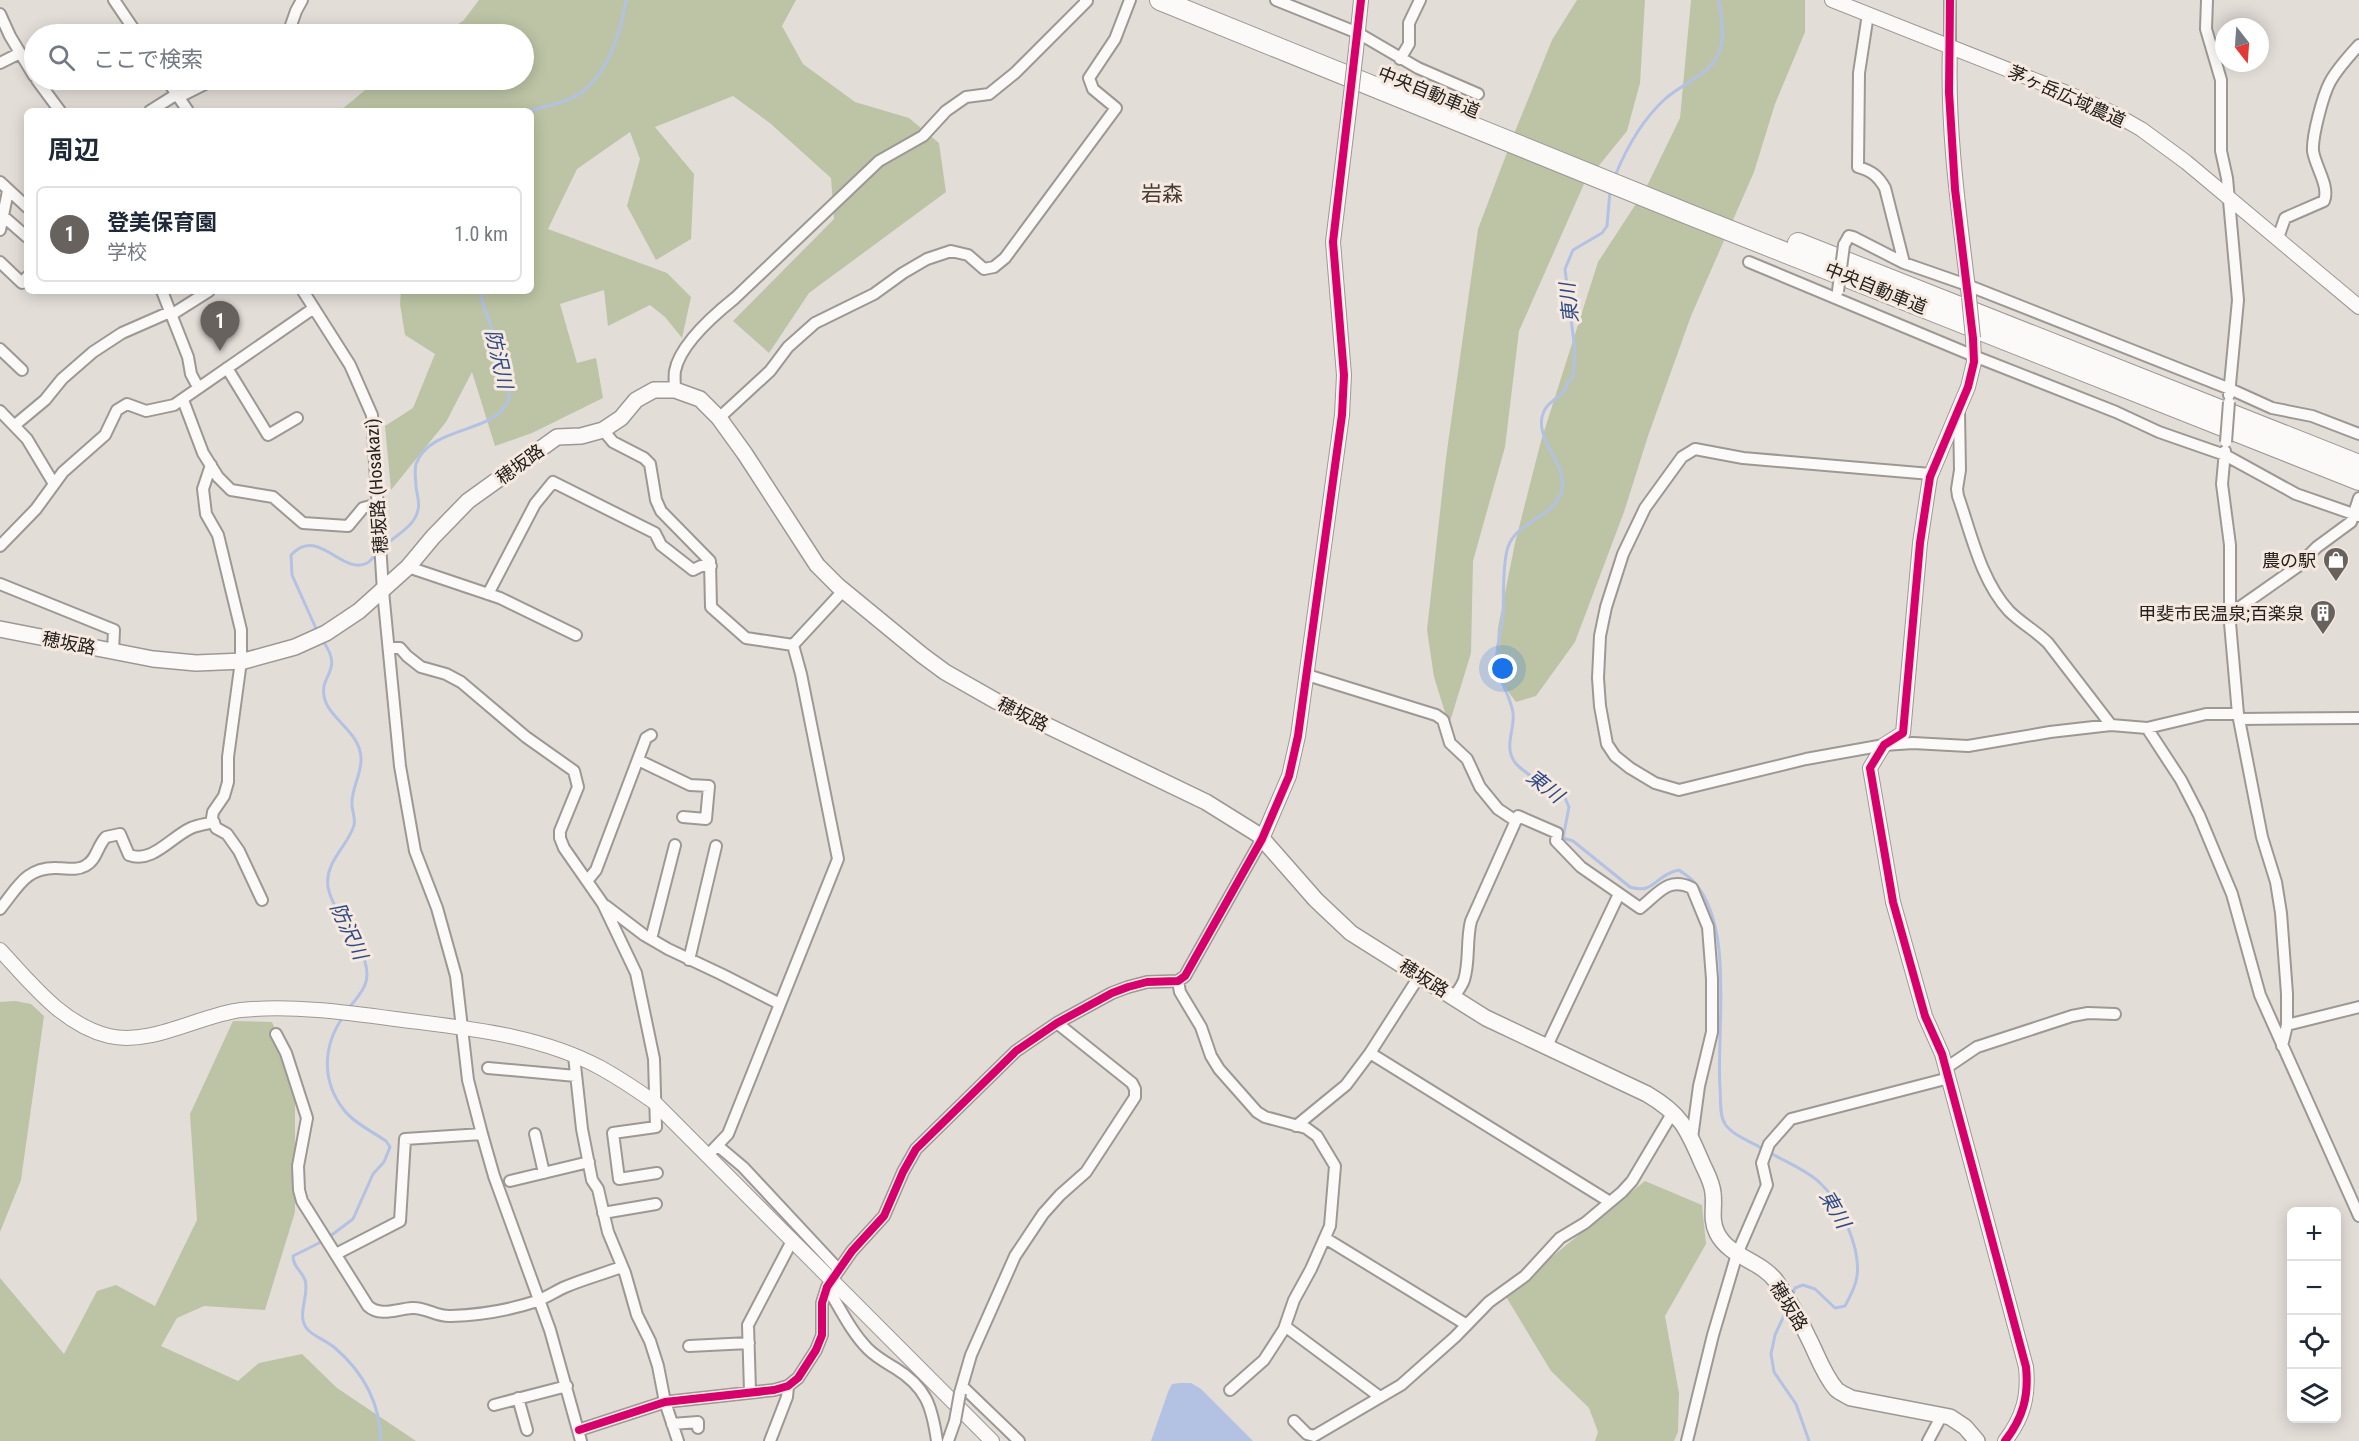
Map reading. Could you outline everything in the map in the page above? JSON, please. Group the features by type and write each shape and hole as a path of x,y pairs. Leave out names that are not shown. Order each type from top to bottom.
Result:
{"highway":[{"name":"中央自動車道","path":"1160,0 1557,152"},
{"name":"中央自動車道","path":"1195,0 1557,152 2359,480"},
{"name":"中央自動車道","path":"1696,209 2359,465"}],"main road":[{"name":"穂坂路","path":"0,629 153,659 196,663 241,661 272,655 320,636 359,611 408,567 432,537 468,501 558,437 581,436 603,430 621,418 636,400 654,390 675,390 700,399 719,417 745,454 817,566 843,591 922,655 969,687 1206,802 1262,839 1316,900 1351,933 1486,1018 1647,1094 1667,1106 1682,1122 1692,1138 1710,1180 1713,1193 1712,1221 1718,1236 1737,1254 1762,1266 1775,1280 1791,1305 1828,1378 1838,1391 1851,1398 1942,1415 1956,1420 1977,1441"}],"street":[{"path":"114,0 130,24"},
{"path":"291,24 302,0"},
{"path":"675,390 675,371 680,357 711,317 735,298 879,160 923,136 946,111 966,97 989,94 1015,73 1087,1 1085,0"},
{"path":"719,417 770,371 788,347 815,323 874,294 927,258 951,251 968,255 984,269 994,267 1005,258 1116,108 1093,89 1089,78 1115,39 1130,0"},
{"path":"1276,0 1358,33 1400,59 1478,94"},
{"path":"580,1436 665,1402 774,1390 788,1386 798,1378 816,1350 822,1335 822,1303 833,1279 852,1251 884,1216 903,1172 916,1149 1016,1051 1057,1023 1112,993 1128,987 1147,982 1178,981 1185,976 1262,839 1289,776 1298,736 1342,415 1344,375 1333,242 1360,0"},
{"path":"1400,59 1409,44 1409,22 1420,0"},
{"name":"茅ヶ岳広域農道","path":"1832,0 1864,9 1950,47 2111,112 2162,143 2359,307"},
{"path":"1950,0 1949,92 1955,189 1974,338 1974,356 1968,387 1931,474 1920,543 1903,733 1884,745 1870,768 1893,902 1925,1016 1947,1073 2026,1367 2027,1389 2024,1411 2005,1441"},
{"path":"2208,0 2205,29 2221,80 2221,151 2227,178 2238,300 2222,484 2230,545 2230,614 2239,717 2262,837 2276,882 2281,913 2287,994 2287,1025 2282,1046"},
{"path":"1864,9 1859,80 1858,167 1870,170 1880,178 1885,188 1904,263"},
{"path":"0,14 24,59"},
{"path":"2278,238 2285,218 2324,201 2325,186 2313,150 2314,139 2330,83 2359,45"},
{"path":"0,63 20,53"},
{"path":"45,90 58,108"},
{"path":"174,90 186,108"},
{"path":"156,108 191,90"},
{"path":"0,182 24,204"},
{"path":"0,230 8,191"},
{"path":"3,216 24,234"},
{"path":"1837,295 1844,245 1849,236 1968,291 2230,389 2272,408 2312,416 2359,434"},
{"path":"0,262 22,283 24,281"},
{"path":"1749,262 1837,295 1974,356 2116,412 2159,432 2225,455 2296,494 2357,508 2351,522 2317,547 2296,567 2230,614"},
{"path":"163,294 188,357 190,374 198,387"},
{"path":"15,425 45,400 62,379 93,352 122,333 171,314 204,294"},
{"name":"穂坂路 (Hosakazi)","path":"305,294 350,365 372,415 383,591 400,766 415,851 437,908 456,976 468,1080 482,1134 494,1176 567,1386 580,1436"},
{"path":"0,546 36,509 63,472 105,435 117,410 127,404 146,411 156,411 183,400 198,387 314,308"},
{"path":"0,349 22,370"},
{"path":"227,368 268,435 297,418"},
{"path":"183,400 203,453 218,477 231,490 254,496 273,497 303,523 348,526 363,508 378,504"},
{"path":"0,411 27,439 54,484"},
{"path":"1959,411 1958,496 1983,567 1995,592 2008,610 2038,633 2048,644 2111,725"},
{"path":"603,430 614,442 644,458 650,464 656,500 661,510 705,555 711,566 711,607 746,638 793,645"},
{"path":"1931,474 1743,458 1695,449 1682,457 1646,508 1623,554 1606,607 1600,636 1598,678 1600,706 1607,744 1615,756 1656,783 1679,790 1806,759 1884,745 1913,743 1968,746 2050,732 2111,725 2147,728 2206,714 2239,717 2359,718"},
{"path":"211,465 203,489 206,514 218,535 240,619 241,661 228,757 228,782 224,796 213,812 214,822 216,828 227,834 239,851 262,900"},
{"path":"488,594 535,504 553,482 655,533 661,545 693,570 701,566 711,566"},
{"path":"408,567 488,594 576,634"},
{"path":"0,584 114,630 113,651"},
{"path":"793,645 843,591"},
{"path":"713,1150 728,1134 838,859 801,674 793,645"},
{"path":"389,648 400,648 406,657 421,667 446,674 461,682 526,737 574,771 578,787 560,831 560,838 603,904 636,974 654,1059 656,1127 613,1133 619,1179 657,1173"},
{"path":"1307,675 1436,715 1443,720 1450,744 1467,759 1480,787 1498,809 1516,821"},
{"path":"2147,728 2181,780 2199,815 2232,894 2260,995 2359,1216"},
{"path":"587,881 596,870 646,738 651,735"},
{"path":"638,760 690,785 709,786 706,819 683,817"},
{"path":"1454,997 1463,982 1471,921 1518,816 1557,833 1557,841 1581,867 1640,908 1671,883 1681,882 1692,888 1708,927 1712,979 1712,1032 1699,1086 1692,1138"},
{"path":"0,909 26,877 40,868 78,870 86,866 92,861 106,837 120,834 129,855 136,858 154,853 190,828 214,822"},
{"path":"651,939 675,845"},
{"path":"689,960 717,846"},
{"path":"1546,1048 1619,894"},
{"path":"603,904 651,939 780,1004"},
{"path":"0,950 50,1001 72,1019 90,1030 111,1036 140,1037 238,1011 269,1008 328,1010 463,1028 527,1040 600,1067 654,1102 713,1150 793,1239 992,1441"},
{"path":"1296,1125 1346,1085 1370,1053 1420,975"},
{"path":"1178,981 1180,992 1201,1027 1211,1056 1219,1069 1257,1112 1265,1117 1306,1128 1317,1136 1335,1166 1330,1226 1294,1300 1286,1327 1264,1360 1230,1390"},
{"path":"2287,1025 2359,1007"},
{"path":"1687,1441 1713,1335 1737,1254 1767,1185 1762,1163 1763,1156 1769,1144 1791,1119 1947,1073 1977,1047 2072,1016 2088,1013 2115,1014"},
{"path":"948,1441 972,1354 1016,1256 1043,1214 1059,1195 1086,1172 1135,1097 1132,1083 1057,1023"},
{"path":"276,1034 286,1053 307,1118 298,1166 302,1201 373,1311 384,1312 413,1308 450,1316 496,1311 539,1300 567,1286 621,1267"},
{"path":"1370,1053 1610,1202"},
{"path":"574,1056 582,1129 592,1180 598,1189 608,1232 637,1315 653,1350 665,1402 678,1441"},
{"path":"488,1068 576,1076"},
{"path":"1294,1421 1307,1434 1314,1436 1401,1385 1489,1302 1525,1276 1560,1238 1585,1223 1632,1181 1673,1112"},
{"path":"334,1251 400,1221 405,1138 482,1134"},
{"path":"534,1134 544,1173"},
{"path":"713,1150 743,1167 833,1279 857,1338 882,1362 917,1385 928,1399 933,1412 937,1441"},
{"path":"510,1181 589,1162"},
{"path":"603,1214 656,1204"},
{"path":"1325,1238 1467,1325"},
{"path":"750,1391 748,1325 793,1239"},
{"path":"1286,1327 1380,1397"},
{"path":"689,1346 749,1343"},
{"path":"494,1405 567,1386"},
{"path":"770,1441 787,1397 788,1386"},
{"path":"961,1389 1019,1441"},
{"path":"518,1398 527,1430"},
{"path":"1928,1441 1942,1415"},
{"path":"672,1424 698,1422 698,1428"}],"green space":[{"path":"479,0 796,0 782,26 803,64 855,102 909,118 939,143 946,192 809,293 769,353 733,321 834,219 831,178 771,124 733,96 655,127 694,174 691,239 656,260 627,206 640,159 630,132 577,169 548,229 667,273 691,297 682,338 665,317 650,305 608,326 604,290 560,304 577,363 596,358 603,398 532,433 495,446 472,372 446,422 391,490 385,426 413,408 435,354 405,335 401,294 534,294 534,108 344,108 365,90 534,90 534,24 458,24 463,21"},
{"path":"1577,0 1645,0 1640,83 1627,131 1584,184 1519,331 1505,447 1473,561 1471,653 1449,725 1434,677 1427,630 1446,458 1478,229 1552,40"},
{"path":"1691,0 1805,0 1805,32 1775,104 1754,172 1691,316 1648,436 1624,512 1575,642 1536,696 1516,702 1495,674 1498,628 1515,543 1541,441 1598,262 1645,190 1680,118"},
{"path":"15,1001 31,1004 44,1016 21,1180 0,1232 0,1002"},
{"path":"233,1021 272,1022 295,1077 295,1212 265,1310 204,1306 177,1318 161,1346 238,1381 259,1363 302,1354 337,1388 416,1441 0,1441 0,1278 64,1354 97,1291 116,1285 155,1306 197,1220 190,1114"},
{"path":"1645,1181 1702,1205 1706,1244 1665,1316 1679,1393 1678,1432 1674,1441 1595,1441 1598,1432 1589,1408 1551,1371 1505,1295"}],"water":[{"path":"1191,1383 1201,1389 1253,1441 1151,1441 1172,1384"}],"waterway":[{"name":"防沢川","path":"534,110 574,97 598,76 617,39 626,0"},
{"name":"東川","path":"1615,176 1624,155 1649,116 1665,99 1713,64 1718,56 1723,35 1719,0"},
{"name":"東川","path":"1610,191 1607,226 1602,233 1573,250 1565,269 1575,351 1573,377 1563,392 1546,408 1541,421 1546,442 1561,472 1563,483 1561,493 1550,509 1512,538 1506,554 1503,615 1497,663 1513,713 1510,749 1518,766 1565,798 1569,807 1563,838 1573,841 1630,887 1645,888 1671,872 1679,870 1694,882 1707,901 1715,925 1721,980 1719,1064 1722,1116 1732,1132 1763,1149"},
{"name":"防沢川","path":"384,546 409,526 416,516 419,504 415,466 424,451 450,435 494,417 504,408 509,396 507,377 482,294"},
{"name":"防沢川","path":"318,633 292,575 291,555 301,547 311,545 348,563 358,565 367,563 377,553"},
{"name":"防沢川","path":"323,641 331,659 324,696 331,712 355,740 361,758 352,796 354,825 333,862 328,878 332,899 361,951 367,976 359,996 348,1009"},
{"name":"防沢川","path":"329,1237 353,1219 373,1174 384,1162 390,1147 386,1141 348,1115 332,1088 328,1076 328,1052 336,1028 343,1017"},
{"name":"東川","path":"1769,1152 1809,1174 1827,1191 1842,1213 1856,1253 1856,1280 1845,1306 1835,1308 1815,1289 1803,1285 1795,1288 1792,1297"},
{"name":"防沢川","path":"323,1241 293,1256 294,1263 305,1280 306,1286 304,1324 308,1330 345,1357 362,1378 377,1414 381,1441"},
{"name":"東川","path":"1787,1309 1775,1335 1771,1354 1774,1372 1796,1404 1809,1441"}],"cycle path":[{"path":"579,1430 665,1402 774,1390 788,1386 798,1378 816,1350 822,1335 822,1303 827,1287 852,1251 884,1216 903,1172 916,1149 1016,1051 1057,1023 1112,993 1128,987 1147,982 1178,981 1185,976 1262,839 1289,776 1298,736 1342,415 1344,375 1333,242 1361,0"},
{"path":"1950,0 1949,92 1955,189 1974,362 1968,387 1930,477 1920,543 1903,733 1884,745 1870,768 1893,902 1925,1016 1942,1054 2026,1367 2027,1388 2023,1406 2016,1424 2005,1441"}],"place":[{"name":"登美保育園","path":"220,351"},
{"name":"農の駅","path":"2336,583"},
{"name":"甲斐市民温泉;百楽泉","path":"2323,636"}],"district":[{"name":"岩森","path":"1162,194"}]}
